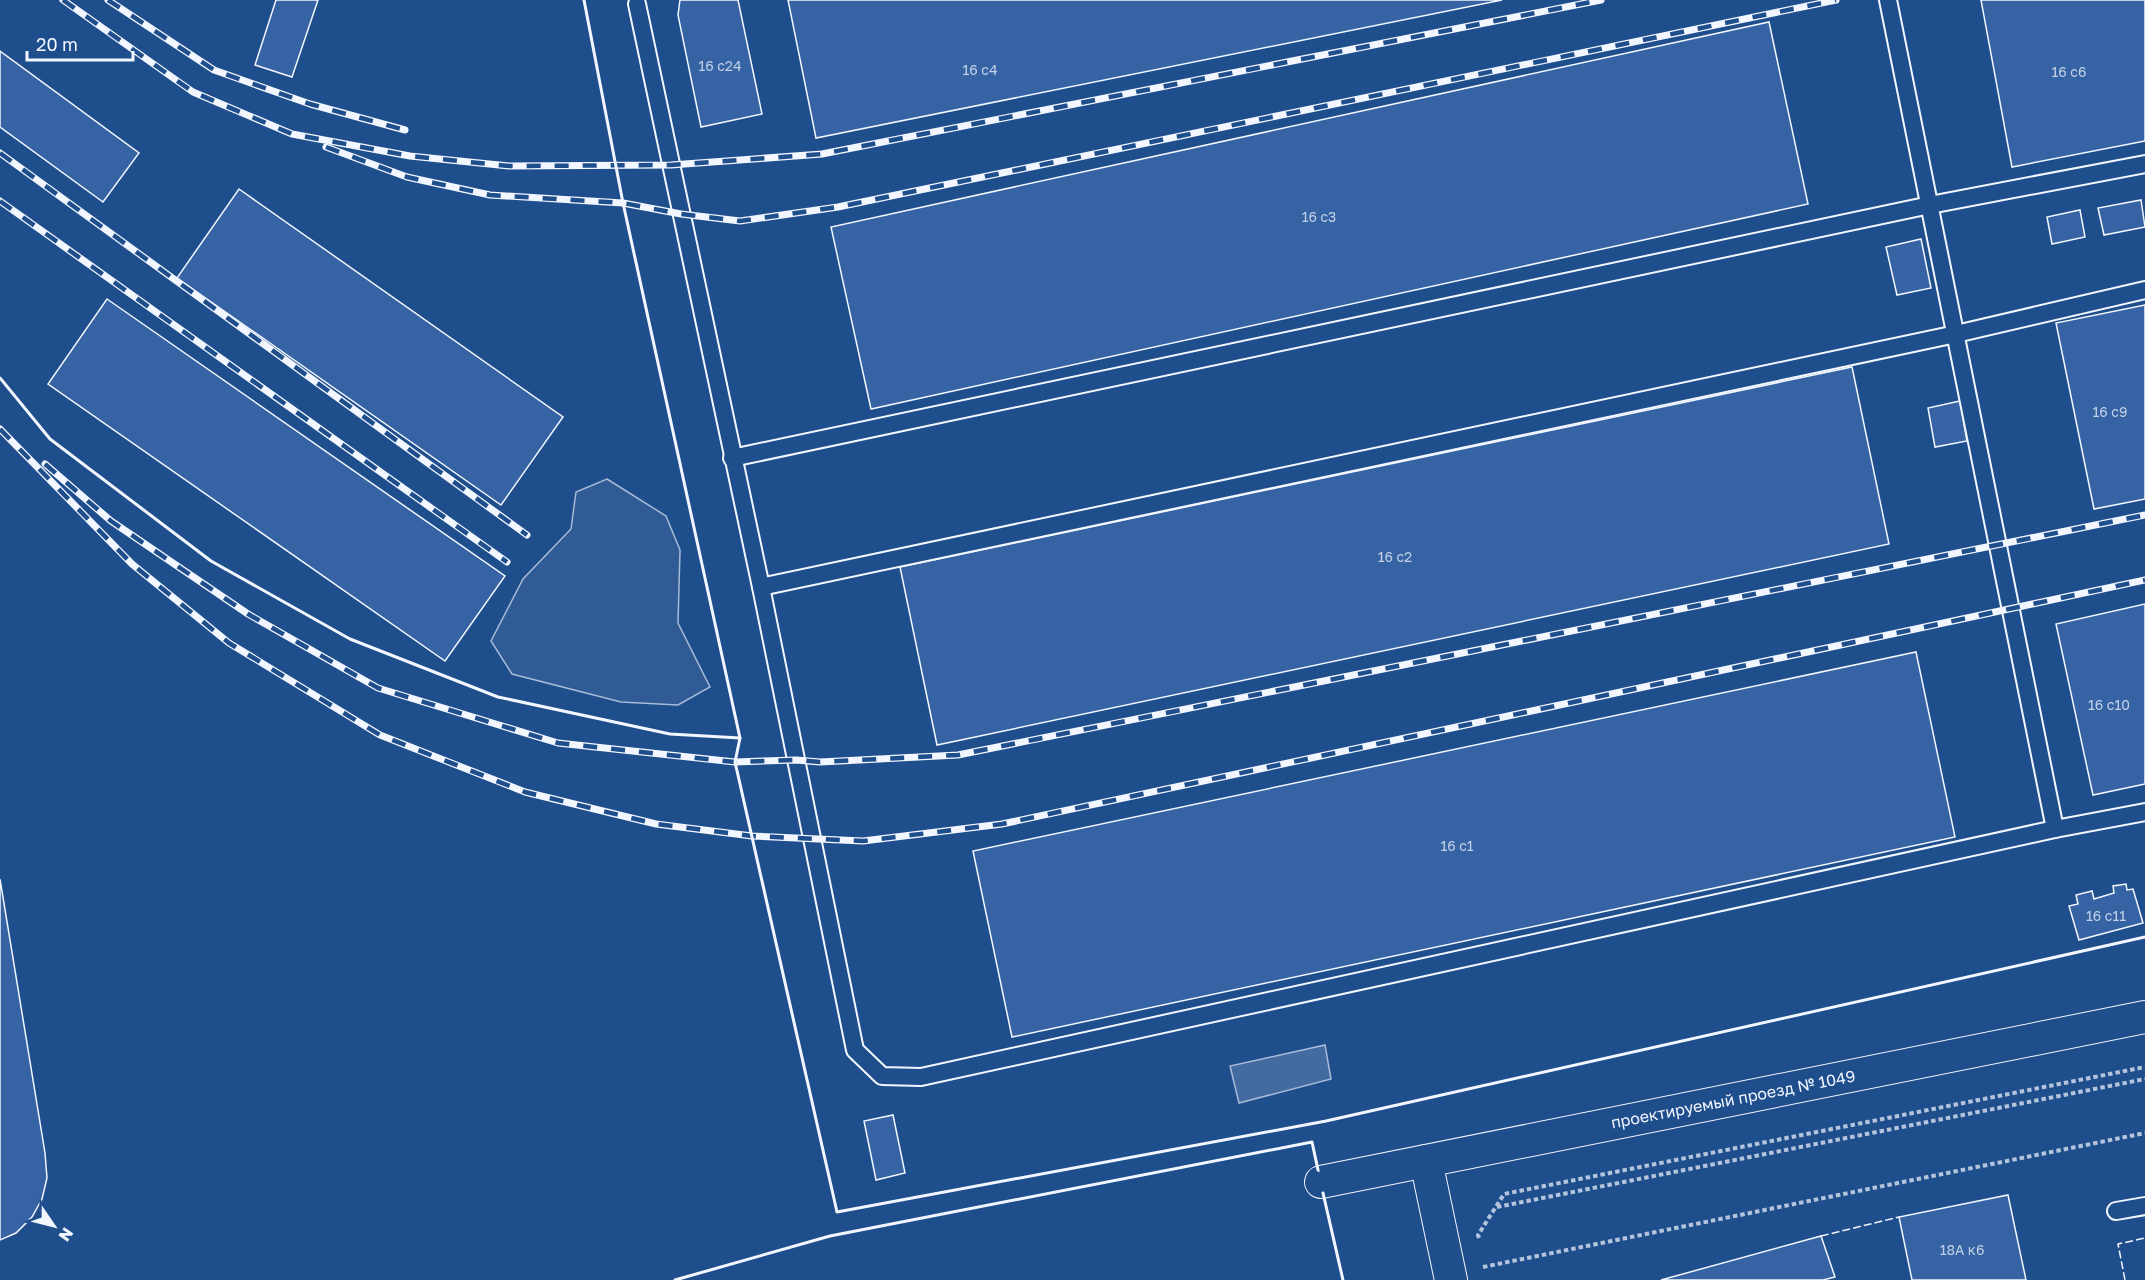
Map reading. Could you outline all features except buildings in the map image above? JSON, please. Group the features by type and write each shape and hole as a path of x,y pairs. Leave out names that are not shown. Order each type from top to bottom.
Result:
{"street":[{"name":"проектируемый проезд № 1049","path":"1321,1182 2145,1017"},
{"path":"1426,1161 1451,1280"}],"lane":[{"path":"1888,0 2055,829"},
{"path":"637,4 761,587 855,1050 882,1076 921,1077 2055,829 2145,812"},
{"path":"732,458 1930,205 2145,164"},
{"path":"761,587 1956,334 2145,290"},
{"path":"2116,1211 2145,1206"}],"path":[{"path":"1480,1245 1478,1235 1504,1194 2145,1067"},
{"path":"1496,1207 2145,1078"},
{"path":"1484,1273 1482,1265 2145,1133"}],"shaded area":[{"path":"607,479 666,516 680,550 678,623 710,687 678,705 621,702 512,674 491,641 523,579 571,529 576,492"},
{"path":"1325,1045 1331,1079 1239,1103 1230,1066"}],"railway":[{"path":"63,0 193,92 292,134 410,156 509,166 671,165 822,154 1601,0"},
{"path":"108,0 214,70 310,104 405,130"},
{"path":"326,147 407,177 490,195 623,203 681,214 740,221 838,207 1836,0"},
{"path":"0,153 527,535"},
{"path":"0,201 507,562"},
{"path":"0,429 132,564 229,643 380,735 525,792 656,824 752,836 863,841 1002,824 2145,580"},
{"path":"45,464 111,521 248,614 378,688 558,743 735,762 796,760 820,762 958,755 2145,515"}],"fence":[{"path":"675,1280 830,1236 1312,1142 1319,1172"},
{"path":"1323,1192 1343,1280"},
{"path":"1821,1236 1899,1217"},
{"path":"2125,1280 2118,1244 2145,1238"}],"wall":[{"path":"584,0 623,203 740,738 735,762 837,1212 1326,1121 2145,937"},
{"path":"0,378 50,439 211,561 350,639 498,697 670,734 740,738"},
{"path":"675,1280 830,1236 1312,1142 1318,1170"},
{"path":"1323,1193 1343,1280"}]}
